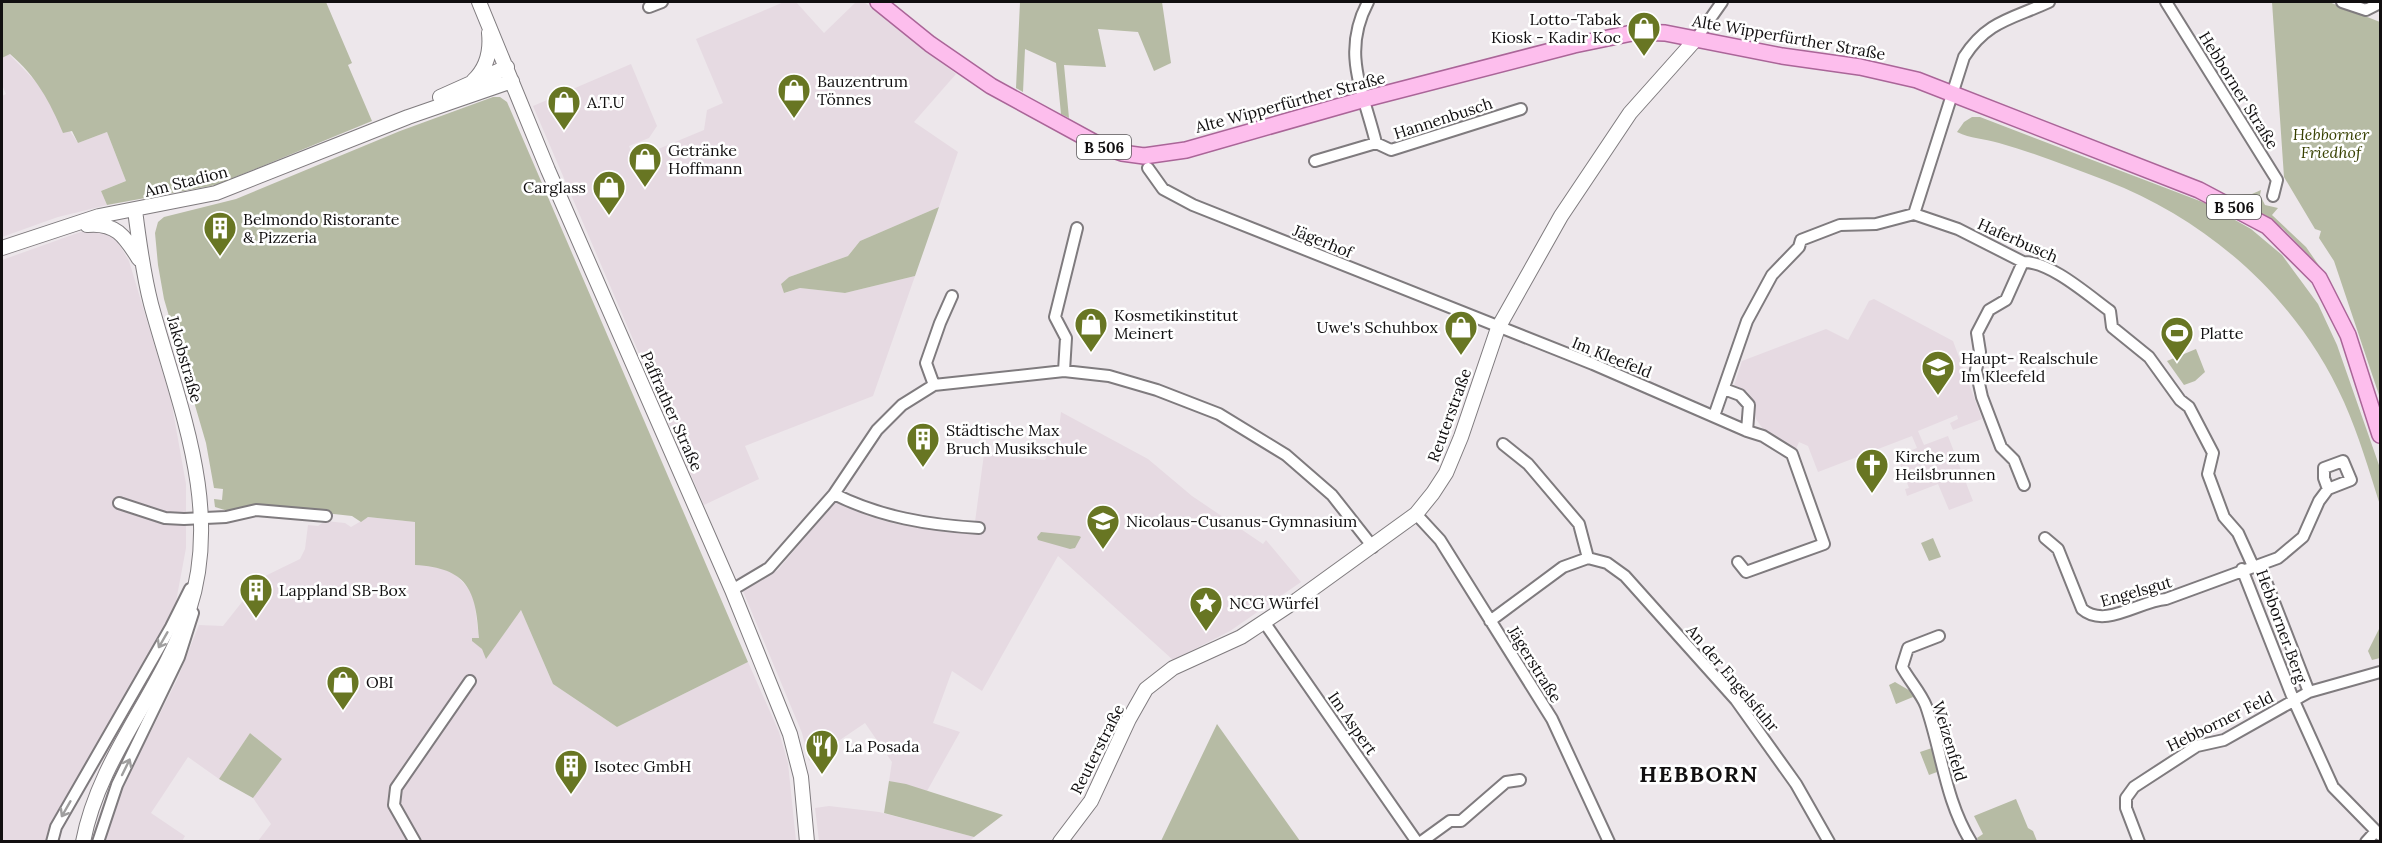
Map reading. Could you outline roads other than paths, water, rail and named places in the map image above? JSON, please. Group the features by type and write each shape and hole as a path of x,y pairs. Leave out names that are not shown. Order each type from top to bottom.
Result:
{"main road":[{"name":"Alte Wipperfürther Straße","path":"878,2 930,44 991,87 1070,131 1122,153 1144,156 1186,150 1365,99 1624,34 1652,32 1696,39 1782,56 1860,67 1924,82 1952,95 2199,190 2267,226 2319,278 2348,335 2380,435"}],"street":[{"name":"Paffrather Straße","path":"479,2 732,590 794,743 801,777 807,842"},
{"path":"649,7 662,2"},
{"name":"Hannenbusch","path":"1368,2 1357,22 1353,59 1376,143"},
{"name":"Reuterstraße","path":"1060,842 1090,801 1146,689 1173,668 1240,637 1264,622 1373,547 1416,514 1446,473 1498,328 1561,216 1630,113 1696,39 1722,2"},
{"path":"1714,416 1747,321 1772,275 1799,248 1801,240 1840,225 1876,224 1914,214 1964,57 1974,42 1988,28 2049,2"},
{"name":"Hebborner Straße","path":"2166,2 2277,180 2274,196"},
{"path":"2342,2 2366,10 2380,3"},
{"path":"468,85 481,74 487,62 490,41 487,22"},
{"name":"Am Stadion","path":"408,117 426,103 468,85 509,74"},
{"name":"Am Stadion","path":"2,248 99,216 216,194 509,74"},
{"name":"Hannenbusch","path":"1315,161 1376,143 1391,150 1521,110"},
{"name":"Jägerhof","path":"1148,168 1163,189 1175,197 1498,328"},
{"name":"Jakobstraße","path":"98,842 117,785 182,648 192,618 199,570 202,519 191,445 142,263 135,210"},
{"name":"Haferbusch","path":"1914,214 1958,229 2023,262 2033,262 2049,269 2110,311 2112,327 2149,357 2180,400"},
{"path":"60,227 94,224 117,229 125,236 142,263"},
{"path":"1064,371 1066,338 1055,317 1077,228"},
{"path":"2023,262 2006,300 1989,310 1977,333 1980,352 1976,370 1982,397 2001,447 2014,460 2024,485"},
{"path":"934,385 927,363 940,322 952,296"},
{"name":"Im Kleefeld","path":"1498,328 1593,364 1763,436 1792,454 1824,544 1746,572 1738,562"},
{"path":"732,590 770,568 834,494 877,430 902,405 934,385 1064,371 1109,376 1157,390 1219,414 1286,455 1332,495 1373,547"},
{"path":"1724,389 1740,395 1749,405 1747,431"},
{"name":"Hebborner Berg","path":"2180,400 2189,407 2213,453 2208,474 2224,517 2238,533 2309,692"},
{"path":"1490,621 1563,567 1588,558 1579,524 1528,464 1503,444"},
{"name":"Engelsgut","path":"2045,537 2058,549 2082,609 2089,615 2101,618 2152,600 2166,599 2278,558 2303,537 2319,501 2328,489"},
{"path":"834,494 861,508 890,517 979,528"},
{"path":"119,503 165,518 202,519 256,510 326,516"},
{"name":"Jägerstraße","path":"1416,514 1440,540 1552,719 1610,842"},
{"name":"An der Engelsfuhr","path":"1588,558 1607,563 1625,576 1736,700 1786,769 1829,842"},
{"name":"Hebborner Berg","path":"2252,567 2294,701 2333,787 2378,833"},
{"path":"83,842 92,806 103,779 183,626 199,570"},
{"name":"Jakobstraße","path":"52,842 56,827 171,627 199,570"},
{"name":"Im Aspert","path":"1264,622 1419,842 1450,821 1461,821 1506,782 1520,780"},
{"name":"Weizenfeld","path":"1939,636 1908,648 1902,667 1925,705 1959,821 1971,842"},
{"name":"Hebborner Feld","path":"2139,842 2126,808 2126,798 2134,787 2197,746 2224,740 2309,692 2380,672"},
{"path":"415,842 394,805 396,788 470,681"},
{"path":"2366,842 2378,833"}],"place":[{"name":"Lotto-Tabak Kiosk - Kadir Koc","path":"1644,57"},
{"name":"Bauzentrum Tönnes","path":"794,119"},
{"name":"A.T.U","path":"564,131"},
{"name":"Getränke Hoffmann","path":"645,188"},
{"name":"Carglass","path":"609,216"},
{"name":"Belmondo Ristorante & Pizzeria","path":"220,257"},
{"name":"Kosmetikinstitut Meinert","path":"1091,353"},
{"name":"Uwe's Schuhbox","path":"1461,356"},
{"name":"Platte","path":"2177,362"},
{"name":"Haupt- Realschule Im Kleefeld","path":"1938,396"},
{"name":"Städtische Max Bruch Musikschule","path":"923,468"},
{"name":"Kirche zum Heilsbrunnen","path":"1872,494"},
{"name":"Nicolaus-Cusanus-Gymnasium","path":"1103,550"},
{"name":"Lappland SB-Box","path":"256,619"},
{"name":"NCG Würfel","path":"1206,632"},
{"name":"OBI","path":"343,711"},
{"name":"La Posada","path":"822,775"},
{"name":"Isotec GmbH","path":"571,795"}],"district":[{"name":"HEBBORN","path":"1699,774"}],"park label":[{"name":"Hebborner Friedhof","path":"2331,143"}]}
